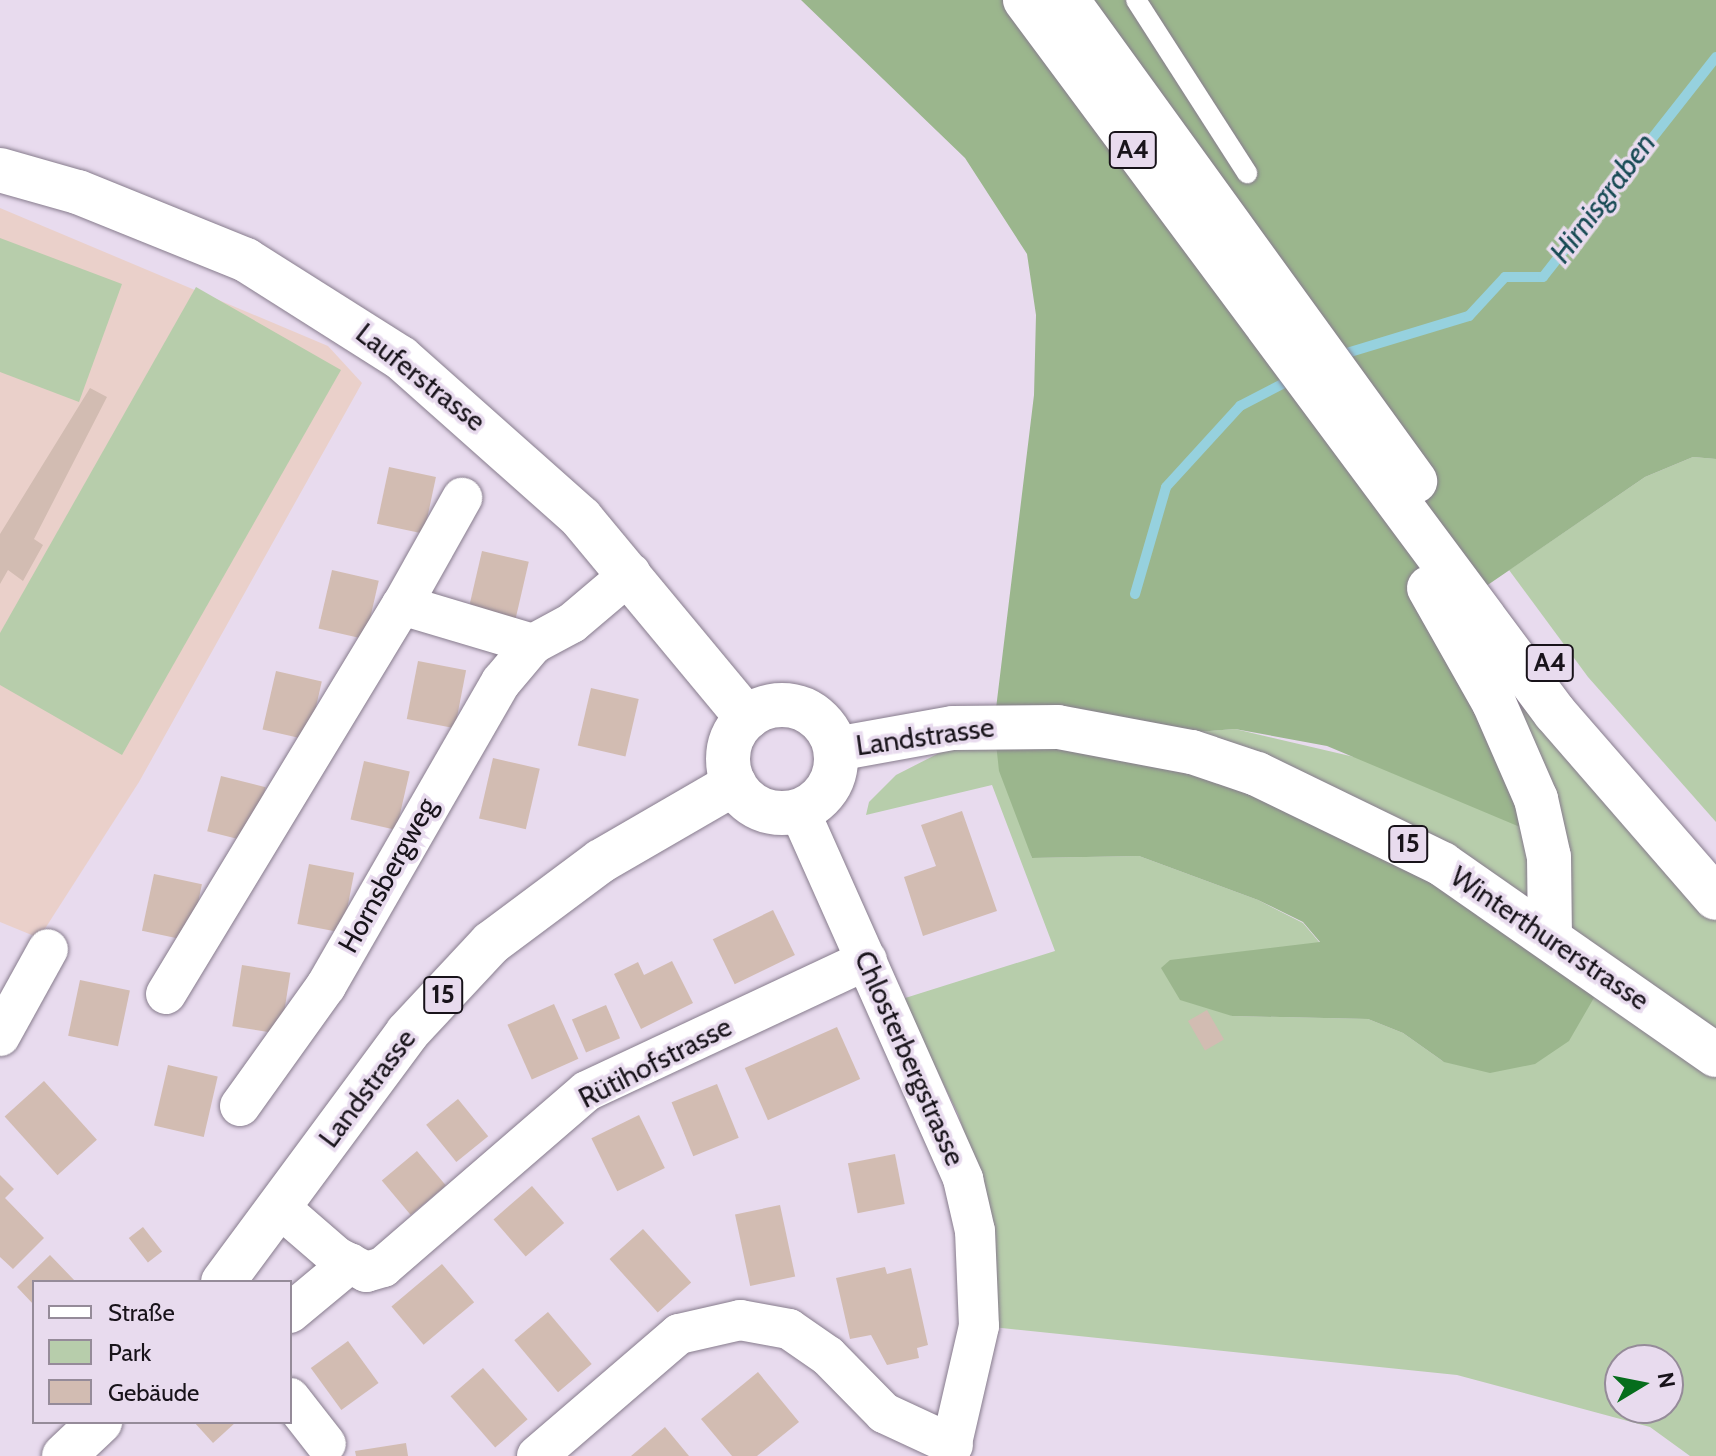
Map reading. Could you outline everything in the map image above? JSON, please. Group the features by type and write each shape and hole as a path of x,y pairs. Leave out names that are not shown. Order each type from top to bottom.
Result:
{"main road":[{"name":"A4","path":"1025,0 1245,275 1290,365 1379,473 1716,857"},
{"name":"A4","path":"1067,0 1245,275 1379,473 1581,745 1716,898"},
{"name":"Lauferstrasse","path":"0,170 184,232 350,321 520,457 631,573 747,718"},
{"path":"1379,473 1522,762 1544,826 1550,934"},
{"path":"773,705 797,706 824,724 836,749 827,790 799,810 759,808 734,784 731,743 747,718 773,705"},
{"name":"Landstrasse","path":"836,749 918,732 1014,725"},
{"name":"Winterthurerstrasse","path":"1014,725 1128,737 1257,774 1406,843 1550,934 1716,1055"},
{"name":"Landstrasse","path":"224,1280 407,1033 491,943 601,861 734,784"},
{"path":"64,1456 98,1424"}],"street":[{"path":"166,994 402,605 462,498"},
{"name":"Hornsbergweg","path":"240,1106 326,986 463,738 533,644 572,623 631,573"},
{"path":"402,605 533,644"},
{"name":"Chlosterbergstrasse","path":"799,810 942,1118 975,1231 979,1326 951,1451"},
{"path":"0,1036 48,949"},
{"name":"Rütihofstrasse","path":"350,1263 366,1272 404,1255 587,1091 867,960"},
{"path":"279,1207 350,1263 292,1311"},
{"path":"537,1456 679,1334 740,1320 807,1340 884,1413 951,1451"},
{"path":"292,1401 326,1444"}],"lane":[{"path":"1136,0 1247,173"}],"shaded area":[{"path":"0,208 328,346 362,383 139,782 39,938 0,922"}],"green space":[{"path":"801,0 1716,0 1716,459 1693,457 1645,477 1457,606 1544,837 1327,746 1235,729 1132,737 1193,752 1606,977 1569,1041 1535,1064 1490,1073 1444,1062 1403,1033 1368,1019 1232,1016 1180,1000 1161,968 1170,960 1320,942 1303,922 1258,900 1139,856 1032,858 999,771 994,725 1034,395 1036,315 1027,254 965,158"},
{"path":"0,238 122,284 79,402 0,372"},
{"path":"196,287 341,370 122,755 0,685 0,633"},
{"path":"1693,457 1716,459 1716,822 1588,677 1509,570 1645,477"},
{"path":"1446,615 1716,918 1716,1456 1690,1456 1650,1427 1639,1424 1684,1424 1684,1344 1604,1344 1604,1415 1457,1375 992,1327 980,1179 958,1114 902,999 1055,951 992,785 866,815 869,802 896,775 994,725 1032,858 1139,856 1258,900 1303,923 1320,943 1170,961 1232,1016 1368,1019 1403,1033 1444,1062 1128,737 1235,729 1380,763"}],"building":[{"path":"90,388 107,397 34,539 43,545 23,581 8,570 0,584 0,534"},
{"path":"389,467 436,477 424,534 377,524"},
{"path":"482,551 529,562 516,618 469,608"},
{"path":"332,570 379,581 365,639 319,628"},
{"path":"418,661 466,670 455,728 407,719"},
{"path":"276,671 322,682 308,740 263,729"},
{"path":"591,688 639,699 625,757 578,745"},
{"path":"493,758 540,769 526,829 479,818"},
{"path":"364,761 410,772 396,830 351,819"},
{"path":"221,776 266,787 252,842 207,831"},
{"path":"962,811 997,911 923,936 904,877 936,866 921,825"},
{"path":"309,864 354,873 343,933 297,924"},
{"path":"154,874 202,884 190,941 142,931"},
{"path":"773,910 795,955 735,984 713,939"},
{"path":"672,961 693,1003 641,1029 614,974 638,962 644,975"},
{"path":"242,965 290,973 281,1034 232,1026"},
{"path":"80,980 130,991 118,1046 68,1036"},
{"path":"554,1004 578,1059 532,1080 507,1025"},
{"path":"606,1005 620,1038 586,1053 572,1019"},
{"path":"1207,1010 1224,1039 1205,1050 1188,1021"},
{"path":"837,1027 860,1079 768,1120 745,1068"},
{"path":"168,1065 218,1076 204,1137 154,1125"},
{"path":"44,1081 97,1140 57,1175 5,1116"},
{"path":"717,1084 739,1138 693,1156 672,1102"},
{"path":"458,1099 488,1136 456,1162 426,1125"},
{"path":"639,1115 665,1168 617,1191 591,1138"},
{"path":"417,1151 446,1185 411,1215 382,1181"},
{"path":"895,1154 905,1204 858,1213 848,1163"},
{"path":"0,1175 14,1189 5,1198 44,1238 13,1269 0,1257"},
{"path":"532,1186 564,1223 526,1256 494,1219"},
{"path":"780,1205 795,1276 750,1286 735,1215"},
{"path":"143,1227 162,1251 148,1263 129,1238"},
{"path":"643,1229 691,1283 658,1313 610,1259"},
{"path":"50,1255 74,1280 32,1280 32,1303 17,1287"},
{"path":"442,1264 474,1302 424,1345 391,1306"},
{"path":"885,1267 887,1274 911,1268 928,1345 917,1348 919,1358 887,1365 871,1335 850,1339 836,1278"},
{"path":"548,1312 592,1364 558,1392 514,1340"},
{"path":"348,1341 379,1383 341,1410 311,1368"},
{"path":"483,1368 528,1419 495,1448 451,1396"},
{"path":"758,1372 799,1422 757,1456 732,1456 701,1419"},
{"path":"196,1424 234,1424 213,1443"},
{"path":"665,1427 689,1456 631,1456"},
{"path":"406,1443 408,1456 356,1456 355,1451"}],"waterway":[{"name":"Hirnisgraben","path":"1337,356 1469,316 1505,277 1543,277 1716,57"},
{"name":"Hirnisgraben","path":"1135,594 1166,487 1240,406 1294,378"}]}
